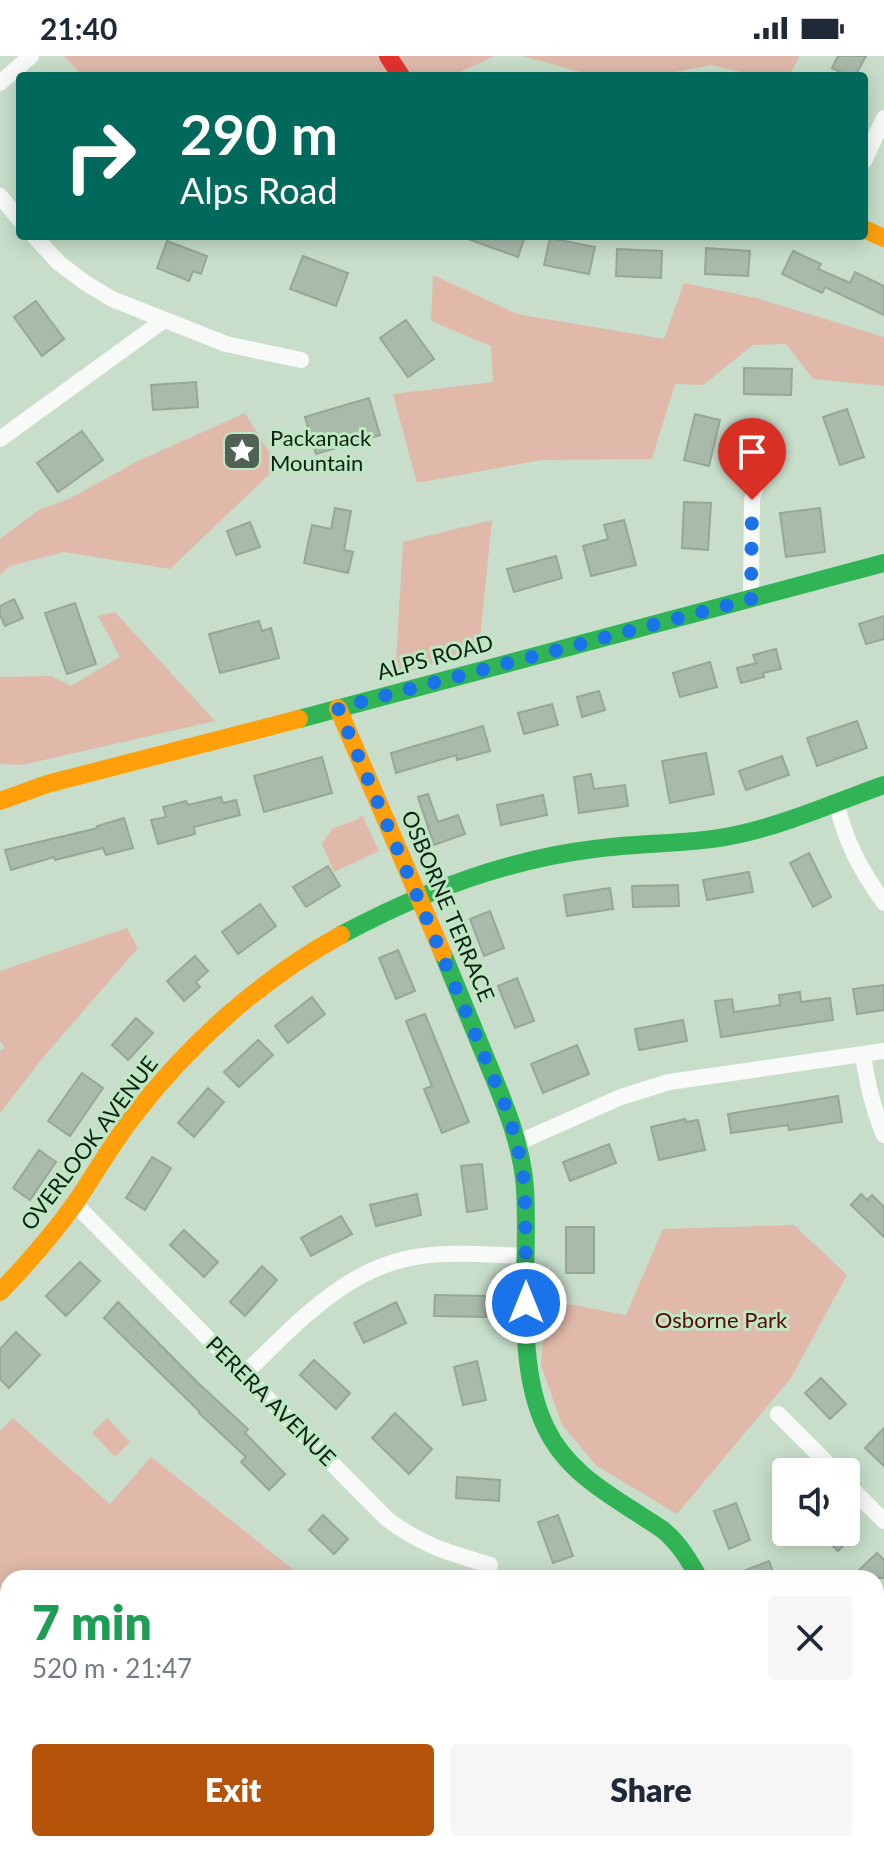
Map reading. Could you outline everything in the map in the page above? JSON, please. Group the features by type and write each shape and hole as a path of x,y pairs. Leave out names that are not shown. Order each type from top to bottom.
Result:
{"street":[{"path":"0,83 31,56"},
{"path":"868,152 884,118"},
{"path":"0,196 16,215"},
{"path":"38,240 59,263 112,299 226,344 301,360"},
{"path":"0,439 164,320"},
{"path":"751,599 752,500 759,474 771,455"},
{"name":"ALPS ROAD","path":"0,801 47,784 884,563"},
{"name":"OSBORNE TERRACE","path":"338,708 507,1110 517,1143 525,1186 527,1351 534,1395 545,1426 576,1470 663,1530 682,1549 694,1570"},
{"name":"OVERLOOK AVENUE","path":"0,1292 47,1240 109,1149 169,1074 211,1031 277,976 359,924 418,897 496,869 590,849 708,840 741,834 884,785"},
{"path":"836,802 843,831 855,858 884,903"},
{"path":"517,1143 621,1097 669,1082 884,1051"},
{"path":"863,1055 871,1101 884,1135"},
{"name":"PERERA AVENUE","path":"74,1203 387,1519 430,1546 490,1565"},
{"path":"244,1374 324,1299 367,1272 413,1257 526,1256"},
{"path":"778,1414 822,1458"},
{"path":"860,1497 884,1521"}],"green space":[{"path":"64,56 495,56 460,72 79,72"},
{"path":"522,56 800,56 791,72 741,72 712,65 674,72 580,72"},
{"path":"433,275 517,314 664,339 684,283 756,298 884,337 884,386 813,379 786,344 753,345 703,385 675,384 652,459 541,460 417,483 393,394 493,382 491,346 431,321"},
{"path":"245,413 278,466 170,569 64,552 10,566 0,575 0,539 39,510 69,499 136,462"},
{"path":"492,520 479,648 395,676 403,542"},
{"path":"115,612 215,721 22,765 0,764 0,677 51,676 71,686 120,657 98,616"},
{"path":"362,815 379,851 334,872 322,844 332,829"},
{"path":"127,928 138,948 46,1054 0,1113 0,1051 5,1048 0,1041 0,971"},
{"name":"Osborne Park","path":"794,1225 847,1275 791,1378 677,1514 597,1466 562,1425 541,1365 547,1300 626,1315 663,1229"},
{"path":"13,1418 110,1504 151,1457 294,1570 0,1570 0,1431"},
{"path":"107,1418 130,1442 115,1457 92,1433"}],"building":[{"path":"838,56 866,56 857,72 840,72 832,68"},
{"path":"471,240 524,240 518,257"},
{"path":"550,240 595,247 589,274 544,265"},
{"path":"167,241 207,256 201,274 193,271 189,281 157,268"},
{"path":"706,248 750,251 748,276 705,274"},
{"path":"617,249 662,251 661,278 616,276"},
{"path":"793,251 821,264 818,269 850,283 855,272 884,286 884,315 825,287 822,293 782,274"},
{"path":"303,256 348,273 336,306 290,289"},
{"path":"36,301 64,339 42,356 14,317"},
{"path":"406,320 434,359 408,377 380,338"},
{"path":"744,368 792,369 791,395 744,394"},
{"path":"196,382 198,407 153,410 151,385"},
{"path":"369,398 380,435 316,454 305,417"},
{"path":"847,409 864,457 840,465 823,417"},
{"path":"695,414 720,420 709,466 684,460"},
{"path":"82,431 103,460 58,492 37,463"},
{"path":"684,502 711,503 708,550 682,548"},
{"path":"335,508 351,511 344,550 353,552 348,573 304,563 312,525 331,529"},
{"path":"820,508 825,552 786,557 780,513"},
{"path":"624,520 636,565 591,576 583,546 608,539 604,525"},
{"path":"250,522 260,547 236,555 227,531"},
{"path":"556,556 562,578 514,592 507,569"},
{"path":"14,599 23,618 5,626 0,606"},
{"path":"75,603 96,664 67,674 45,613"},
{"path":"884,616 884,639 866,644 859,624"},
{"path":"259,621 262,631 271,628 279,658 220,673 209,634"},
{"path":"776,649 781,669 741,683 737,668 756,663 753,655"},
{"path":"710,662 717,687 680,697 673,673"},
{"path":"599,691 605,710 582,717 577,697"},
{"path":"552,704 558,725 524,734 518,713"},
{"path":"857,721 867,748 817,766 807,738"},
{"path":"483,726 490,751 457,760 456,755 396,773 391,753"},
{"path":"706,753 714,794 670,803 662,761"},
{"path":"782,756 789,775 746,790 739,771"},
{"path":"322,757 332,793 264,812 254,776"},
{"path":"591,774 594,789 625,785 628,806 579,813 574,777"},
{"path":"428,794 438,822 458,815 465,834 434,845 418,797"},
{"path":"543,795 547,815 501,825 497,805"},
{"path":"221,797 223,803 236,800 240,815 194,827 195,834 158,844 151,820 166,817 163,807"},
{"path":"124,818 133,848 106,855 103,848 55,860 54,857 11,870 5,850 98,828"},
{"path":"809,853 831,897 813,907 790,863"},
{"path":"328,866 340,886 306,907 293,887"},
{"path":"749,872 753,892 707,900 703,880"},
{"path":"678,885 679,906 633,907 632,886"},
{"path":"610,888 613,909 567,916 564,895"},
{"path":"260,904 276,926 238,954 222,932"},
{"path":"490,911 504,948 484,956 470,919"},
{"path":"398,950 415,991 396,999 379,958"},
{"path":"195,956 208,971 196,982 200,987 184,1001 167,981"},
{"path":"517,978 534,1021 515,1028 498,986"},
{"path":"884,985 884,1010 857,1014 853,989"},
{"path":"800,992 801,1002 830,998 833,1020 721,1037 715,1001 732,999 734,1012 780,1005 779,995"},
{"path":"312,997 325,1014 288,1043 275,1026"},
{"path":"425,1014 469,1122 442,1133 424,1089 432,1086 406,1021"},
{"path":"136,1018 153,1033 128,1060 112,1045"},
{"path":"683,1020 687,1041 639,1050 635,1029"},
{"path":"258,1040 273,1055 239,1087 224,1072"},
{"path":"577,1045 589,1074 543,1093 531,1064"},
{"path":"82,1073 103,1088 70,1136 48,1121"},
{"path":"208,1088 224,1102 194,1137 178,1123"},
{"path":"838,1096 842,1122 789,1130 788,1125 731,1133 728,1114"},
{"path":"685,1119 686,1122 698,1120 705,1150 659,1160 651,1127"},
{"path":"609,1144 616,1163 570,1181 563,1162"},
{"path":"39,1150 56,1162 30,1200 13,1188"},
{"path":"152,1157 171,1168 145,1210 126,1198"},
{"path":"482,1164 487,1209 467,1212 461,1166"},
{"path":"417,1194 421,1215 376,1226 370,1205"},
{"path":"861,1194 867,1200 872,1195 884,1207 884,1237 851,1205"},
{"path":"341,1216 352,1234 311,1256 301,1238"},
{"path":"566,1227 594,1227 594,1273 566,1273"},
{"path":"184,1230 218,1262 204,1277 170,1245"},
{"path":"80,1262 100,1281 66,1316 46,1296"},
{"path":"262,1266 277,1280 245,1316 230,1302"},
{"path":"435,1295 486,1296 486,1317 434,1316"},
{"path":"118,1302 248,1429 245,1433 285,1474 269,1490 241,1462 246,1457 104,1318"},
{"path":"396,1302 406,1323 364,1343 354,1323"},
{"path":"16,1332 40,1355 9,1388 0,1379 0,1349"},
{"path":"314,1360 350,1393 336,1409 300,1375"},
{"path":"477,1361 486,1400 463,1405 454,1367"},
{"path":"821,1378 846,1404 830,1419 805,1393"},
{"path":"395,1413 432,1449 409,1474 372,1438"},
{"path":"884,1428 884,1466 865,1448"},
{"path":"457,1477 500,1480 499,1501 456,1498"},
{"path":"736,1503 750,1540 729,1549 714,1511"},
{"path":"323,1515 348,1539 334,1554 309,1530"},
{"path":"558,1515 573,1556 553,1563 538,1522"},
{"path":"877,1553 884,1560 884,1570 859,1570"},
{"path":"769,1561 772,1570 746,1570"}],"traffic: fast":[{"path":"299,719 884,563"},
{"path":"341,935 432,892 495,870 594,849 740,834 884,785"},
{"path":"443,954 501,1095 520,1156 526,1217 526,1342 536,1401 546,1428 563,1455 585,1477 669,1535 694,1570"}],"traffic: slow":[{"path":"868,231 884,238"},
{"path":"338,708 443,954"},
{"path":"0,801 47,784 299,719"},
{"path":"0,1292 60,1223 125,1128 177,1065 254,993 341,935"}],"traffic: jam":[{"path":"388,56 398,72"}],"place":[{"name":"Packanack Mountain","path":"242,451"}],"route":[{"path":"526,1303 525,1186 507,1110 338,708 751,599 752,500"}]}
